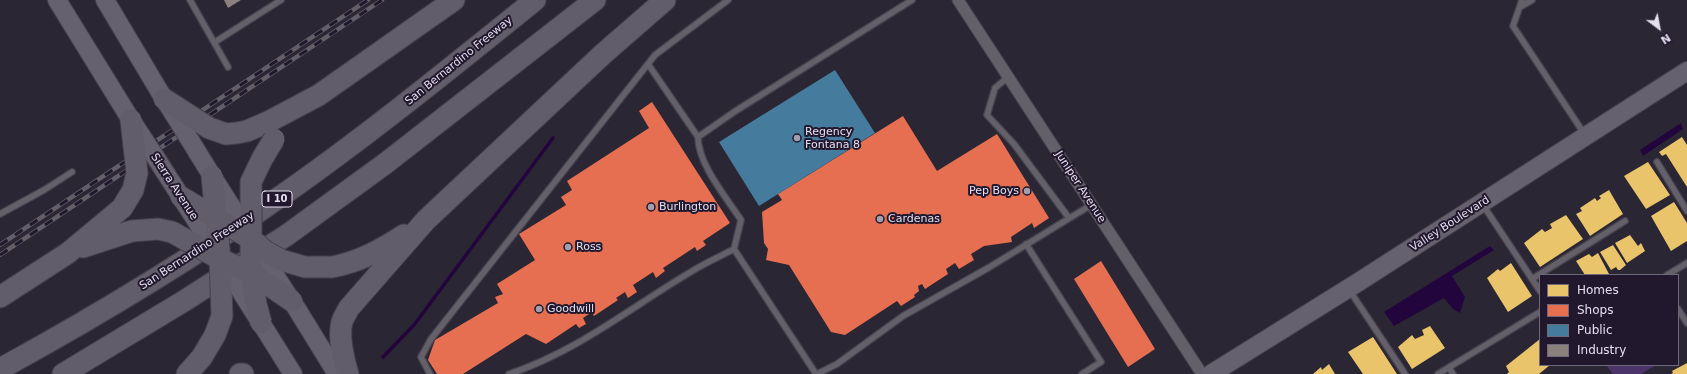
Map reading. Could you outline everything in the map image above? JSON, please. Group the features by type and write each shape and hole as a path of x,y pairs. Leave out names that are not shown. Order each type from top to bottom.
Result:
{"highway":[{"path":"261,323 251,273 252,182 262,159 274,139 320,95 454,0"},
{"name":"San Bernardino Freeway","path":"0,369 55,339 168,272 284,195 395,113 535,0"},
{"path":"63,374 184,301 287,235 386,163 595,0"},
{"path":"348,374 344,361 342,322 349,308 426,220 603,54 665,0"},
{"path":"164,99 209,128 226,134 247,131 320,95"},
{"path":"0,297 68,253 122,208 133,190 137,173 131,120"},
{"path":"187,374 202,357 212,341 222,316 220,259 212,176"},
{"path":"181,197 252,239 265,251 281,260 305,267 332,267 357,261 373,254 426,220"},
{"path":"68,253 132,231 158,229 172,232 220,259 251,273 292,301"}],"main road":[{"name":"Sierra Avenue","path":"57,0 131,120 293,374"},
{"path":"105,0 164,99 337,374"},
{"name":"Valley Boulevard","path":"1211,374 1349,288 1687,71"}],"street":[{"name":"Juniper Avenue","path":"958,0 1202,374"}],"lane":[{"path":"190,0 228,67"},
{"path":"215,42 281,0"},
{"path":"430,374 420,357 431,339 648,64 656,55 728,0"},
{"path":"698,137 734,112 912,0"},
{"path":"1522,0 1513,26 1586,136"},
{"path":"1519,8 1532,0"},
{"path":"648,64 698,137 698,148 709,169 741,220 734,249 816,374 837,364 903,316 1091,205"},
{"path":"1008,77 995,88 987,115 1014,144 1069,218"},
{"path":"1657,162 1687,211"},
{"path":"0,214 44,190 72,172"},
{"path":"1482,203 1539,290"},
{"path":"1540,274 1626,221"},
{"path":"1026,244 1101,362 1082,374"},
{"path":"509,374 537,365 583,341 689,272 734,249"},
{"path":"1669,274 1687,263"},
{"path":"1532,279 1539,275"},
{"path":"1349,288 1405,374"},
{"path":"1679,311 1687,323"},
{"path":"1438,374 1539,313"},
{"path":"1449,368 1453,374"}],"shaded area":[{"path":"1681,123 1683,129 1643,156 1640,150"},
{"path":"1490,246 1494,250 1452,276 1465,297 1460,313 1453,309 1444,298 1394,326 1384,312"},
{"path":"1607,366 1654,366 1641,374 1613,374"}],"building: Homes":[{"path":"1682,137 1687,145 1687,187 1666,154 1662,156 1659,152"},
{"path":"1648,162 1670,195 1646,209 1624,176"},
{"path":"1609,190 1623,214 1590,236 1576,214 1582,211 1580,208 1595,198 1597,201 1601,198 1599,196"},
{"path":"1674,202 1687,223 1687,241 1671,251 1651,216"},
{"path":"1566,215 1583,239 1540,267 1524,243 1542,229 1545,232 1552,228 1550,224"},
{"path":"1630,235 1638,246 1641,243 1645,251 1627,263 1615,243"},
{"path":"1613,245 1626,265 1620,270 1616,267 1611,270 1600,252"},
{"path":"1598,253 1609,274 1584,274 1576,261 1589,254 1592,257"},
{"path":"1511,263 1532,296 1508,312 1487,278 1498,269 1500,271"},
{"path":"1430,326 1445,348 1412,369 1398,347 1412,335 1415,339 1424,335 1422,330"},
{"path":"1373,337 1397,374 1363,374 1348,352"},
{"path":"1539,340 1539,366 1549,366 1539,374 1507,374 1509,372 1506,366"},
{"path":"1687,363 1687,374 1671,374 1673,373 1672,371"},
{"path":"1329,364 1335,374 1313,374 1321,367 1322,370"}],"building: Shops":[{"path":"652,102 730,223 703,241 706,245 697,251 695,247 663,268 665,271 656,278 653,272 633,285 637,292 628,298 625,292 616,298 618,300 594,316 592,312 583,318 586,324 579,328 576,324 546,344 526,334 463,374 437,374 428,360 435,340 498,303 495,297 503,294 497,284 535,260 519,234 566,205 561,197 572,190 567,181 649,128 639,111"},
{"name":"Cardenas","path":"903,116 937,171 997,134 1049,218 1034,228 1032,223 1011,237 1012,242 984,246 971,254 974,260 959,269 955,263 946,269 948,274 925,289 922,284 918,286 919,291 914,295 915,297 901,306 897,301 845,335 831,332 789,265 766,260 768,249 764,243 762,212 782,200 778,194"},
{"path":"1101,261 1155,349 1128,367 1074,279"}],"building: Public":[{"name":"Regency Fontana 8","path":"835,70 875,133 759,206 719,142"}],"building: Industry":[{"path":"224,0 241,0 228,8"}],"waterway":[{"path":"383,357 414,325 553,138"}],"railway":[{"path":"0,245 368,0"},
{"path":"0,255 382,0"}],"place":[{"name":"Regency Fontana 8","path":"797,138"},
{"name":"Pep Boys","path":"1027,191"},
{"name":"Burlington","path":"651,207"},
{"name":"Cardenas","path":"880,219"},
{"name":"Ross","path":"568,247"},
{"name":"Goodwill","path":"539,309"}]}
